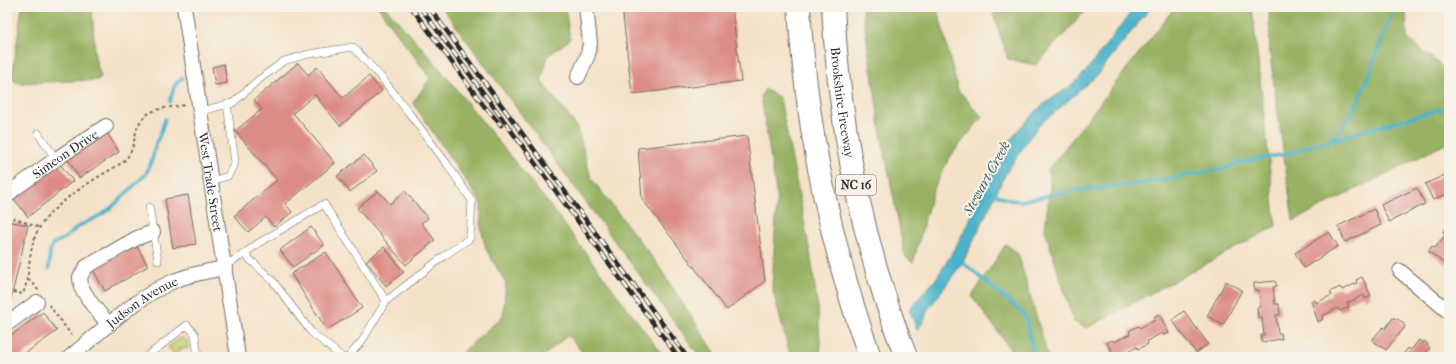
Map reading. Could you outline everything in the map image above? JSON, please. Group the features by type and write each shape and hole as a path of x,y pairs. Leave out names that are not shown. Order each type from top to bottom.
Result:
{"highway":[{"name":"NC 16","path":"799,7 807,101 817,162 830,223 846,284 870,357"},
{"name":"Brookshire Freeway","path":"834,7 835,36 841,97 852,164 863,216 878,274 906,357"}],"street":[{"name":"West Trade Street","path":"184,7 201,107 238,357"},
{"path":"578,77 588,55 590,43 586,7"},
{"name":"Simeon Drive","path":"7,196 56,159 106,126"},
{"path":"109,325 91,303 81,287 80,276 86,267 137,238 153,232"},
{"name":"Judson Avenue","path":"70,357 129,308 153,292 175,280 225,267"},
{"path":"1400,271 1449,312"},
{"path":"7,324 42,300"}],"lane":[{"path":"201,107 233,103 257,81 284,61 309,54 352,47 381,77 447,164 472,201 470,238 444,256 386,302 362,341 348,357"},
{"path":"212,181 228,176 235,162 227,104"},
{"path":"38,133 56,159"},
{"path":"225,267 261,241 324,204 386,302"},
{"path":"149,206 158,261"},
{"path":"244,254 272,281 311,332 342,357"},
{"path":"146,357 187,325 195,334 198,357"}],"path":[{"path":"13,292 23,294 28,280 33,240 38,227 44,218 58,205 127,158 132,149 139,122 146,114 155,110 201,107"},
{"path":"7,216 38,227"},
{"path":"28,280 31,281 42,300 72,336"}],"green space":[{"path":"22,7 92,7 95,58 101,77 98,80 19,83 14,81 12,76"},
{"path":"378,7 385,7 431,58 548,203 664,357 586,357 568,335 542,357 457,357 503,316 506,283 486,249 481,228 481,203 413,103 430,78"},
{"path":"442,7 565,7 570,39 548,56 541,81 577,127 591,178 657,264 718,357 700,357"},
{"path":"862,7 937,7 958,90 982,117 949,158 932,193 913,263 905,256 881,134"},
{"path":"991,7 1089,7 1036,65 1008,59"},
{"path":"1175,7 1252,7 1276,226 1087,328 1074,322 1045,230 1050,185 1048,170"},
{"path":"1272,7 1406,7 1407,38 1445,69 1449,70 1449,142 1293,221 1270,55 1269,12"},
{"path":"765,89 780,98 810,252 818,309 821,357 790,357 772,287 777,198 761,96"},
{"path":"1006,244 1018,254 1048,357 1016,357 972,296"},
{"path":"180,338 184,338 187,341 188,348 178,349 180,357 170,357 174,354 168,347"}],"water":[{"path":"1135,7 1151,7 1097,75 1041,123 1027,141 1005,175 963,262 927,311 924,321 917,330 909,309 936,279 954,250 968,223 988,177 1000,155 1018,130 1040,107 1072,85 1086,71"}],"building":[{"path":"622,7 732,7 741,81 632,94"},
{"path":"298,63 308,75 317,67 343,98 369,76 382,91 340,126 315,95 293,113 335,163 285,204 292,212 274,227 266,217 248,232 234,216 277,180 235,131 262,109 254,100"},
{"path":"224,64 227,83 215,85 212,67"},
{"path":"107,133 119,152 79,178 67,158"},
{"path":"747,136 765,281 727,310 642,199 638,148"},
{"path":"364,155 377,171 350,192 337,176"},
{"path":"59,163 73,181 28,217 14,199"},
{"path":"1449,173 1449,193 1433,200 1425,184"},
{"path":"1417,188 1425,204 1389,222 1381,205"},
{"path":"378,191 390,204 405,191 428,218 421,223 435,240 406,265 357,208"},
{"path":"188,195 196,244 173,248 165,199"},
{"path":"1374,209 1381,225 1345,242 1338,226"},
{"path":"7,221 28,225 11,299 7,298"},
{"path":"1449,224 1449,254 1446,257 1449,259 1445,264 1428,251 1432,246 1435,248 1446,234 1443,232"},
{"path":"311,227 324,245 293,267 280,250"},
{"path":"1329,232 1338,246 1304,268 1295,253"},
{"path":"136,245 148,266 105,291 93,270"},
{"path":"384,247 404,272 386,286 366,261"},
{"path":"326,252 362,308 327,330 291,274"},
{"path":"1362,277 1371,296 1365,299 1364,295 1347,303 1349,307 1340,311 1338,308 1322,316 1323,319 1318,322 1311,301 1315,300 1316,303 1332,295 1330,292 1340,287 1342,290 1357,283 1356,280"},
{"path":"1226,281 1242,290 1223,325 1207,316"},
{"path":"1275,281 1277,286 1273,287 1275,304 1279,304 1280,315 1276,315 1278,333 1281,333 1282,339 1261,342 1261,335 1264,335 1262,318 1258,318 1257,307 1260,307 1259,290 1254,290 1254,283"},
{"path":"1184,311 1208,344 1196,353 1172,320"},
{"path":"43,312 57,331 20,357 15,357 7,346 7,338"},
{"path":"1159,314 1169,333 1163,335 1162,333 1147,341 1148,344 1138,349 1137,347 1121,355 1122,357 1115,357 1107,343 1112,340 1114,342 1130,334 1129,331 1138,326 1140,328 1155,320 1154,317"},
{"path":"1393,318 1398,319 1405,327 1386,350 1372,340 1383,327 1385,329"},
{"path":"1419,340 1423,343 1424,341 1430,348 1423,357 1401,357 1408,348 1411,350"},
{"path":"1103,353 1105,357 1092,357"}],"waterway":[{"path":"1332,139 1352,114 1364,88 1394,7"},
{"path":"170,102 175,85 183,78"},
{"name":"Stewart Creek","path":"993,193 1009,200 1021,201 1072,191 1144,183 1227,168 1236,163 1291,153 1309,146 1449,107"},
{"path":"49,269 50,251 53,244 65,238 79,226 111,208 146,174 165,119"},
{"path":"959,259 1025,315 1033,352 1037,357"}],"railway":[{"path":"411,7 484,106 501,125"},
{"path":"420,7 678,357"},
{"path":"429,7 687,357"}]}
